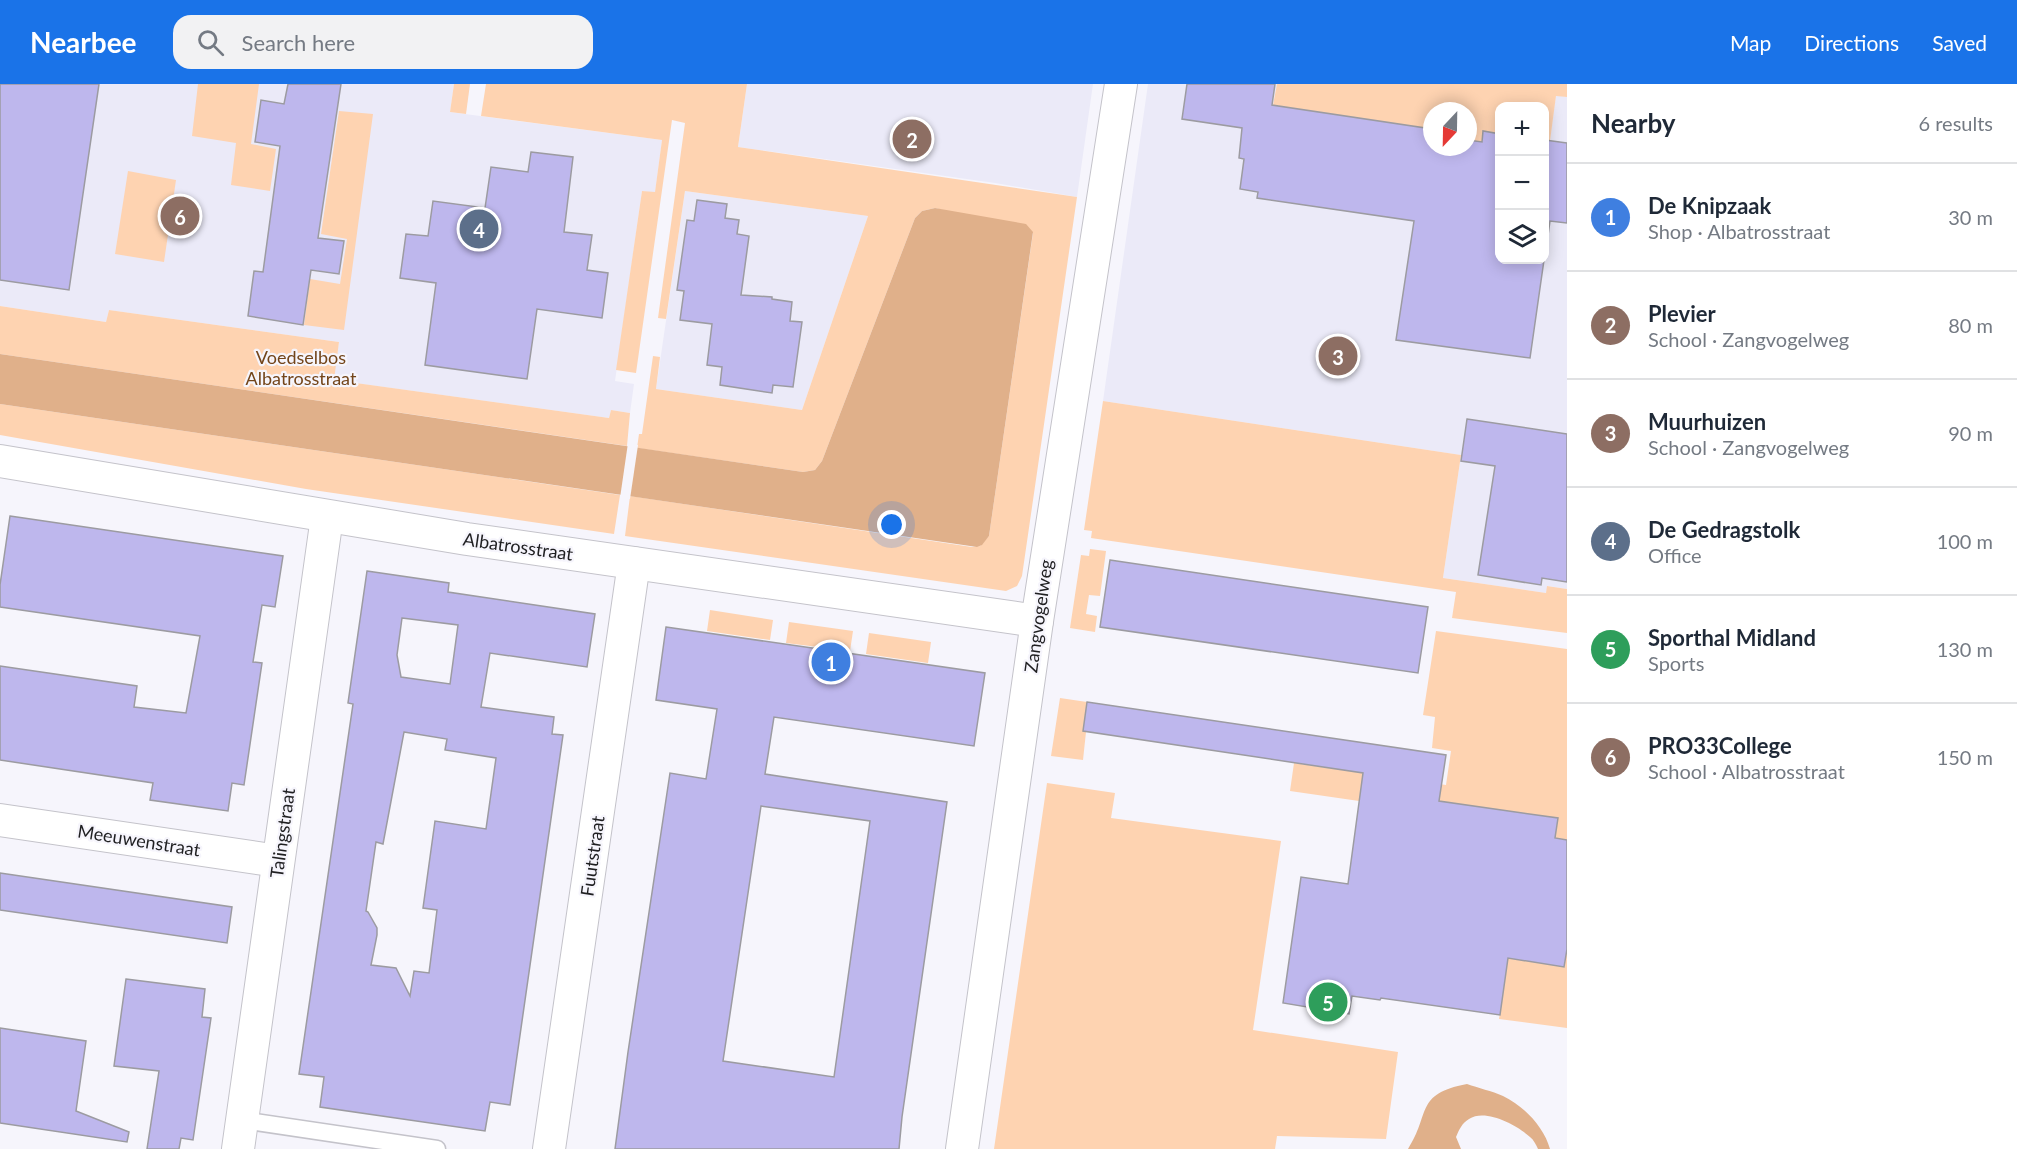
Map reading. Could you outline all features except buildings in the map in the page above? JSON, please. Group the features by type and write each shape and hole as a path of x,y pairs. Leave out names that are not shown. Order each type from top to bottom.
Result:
{"street":[{"name":"Zangvogelweg","path":"962,1149 1037,621 1121,84"},
{"name":"Albatrosstraat","path":"0,462 327,517 1037,621"},
{"name":"Talingstraat","path":"240,1135 327,517"},
{"name":"Fuutstraat","path":"549,1149 634,563"},
{"name":"Meeuwenstraat","path":"0,820 278,861"}],"lane":[{"path":"240,1135 437,1149"}],"shaded area":[{"path":"0,84 454,84 450,112 662,140 655,193 642,191 615,381 634,384 630,413 611,410 609,418 333,380 339,342 109,310 106,322 0,306"},
{"path":"747,84 1093,84 1077,197 995,183 738,147"},
{"path":"1148,84 1277,84 1273,105 1423,128 1423,156 1477,156 1477,141 1482,142 1484,132 1495,220 1495,264 1549,264 1549,141 1556,95 1567,97 1567,589 1548,586 1546,593 1443,578 1461,455 1103,401"},
{"path":"685,191 868,216 802,410 656,389"},
{"path":"935,208 1026,224 1033,232 989,536 982,545 977,547 0,404 0,354 803,472 815,470 822,461 915,218 922,211"},
{"path":"1467,1084 1499,1094 1518,1105 1538,1125 1550,1149 1538,1149 1531,1138 1518,1128 1501,1120 1476,1116 1464,1123 1456,1137 1461,1149 1408,1149 1431,1100 1450,1088"}],"green space":[{"path":"198,84 259,84 251,144 276,149 270,191 231,185 236,143 192,136"},
{"path":"454,84 470,84 466,114 450,112"},
{"path":"486,84 747,84 738,147 1077,197 1022,576 1017,586 1006,591 625,536 630,496 972,547 980,546 989,536 1033,233 935,208 922,211 915,218 822,461 815,470 803,472 637,448 639,434 642,434 653,356 660,357 656,389 802,410 868,216 685,191 666,319 658,318 685,123 672,120 636,373 616,370 642,191 655,192 662,140 481,116"},
{"path":"1277,84 1567,84 1567,97 1556,96 1550,141 1549,102 1495,102 1495,133 1484,132 1482,142 1477,141 1477,102 1423,102 1423,128 1273,105"},
{"path":"339,111 373,114 344,330 304,325 310,279 340,284 347,239 321,234"},
{"path":"128,171 176,180 164,262 115,254"},
{"name":"Voedselbos Albatrosstraat","path":"0,306 106,322 109,310 339,342 334,380 609,418 611,410 630,413 627,446 0,354"},
{"path":"1103,401 1461,455 1443,578 1546,593 1547,586 1567,589 1567,633 1452,618 1456,592 1091,538 1092,531 1084,530"},
{"path":"0,404 620,495 614,534 306,489 0,435"},
{"path":"1090,549 1106,551 1100,596 1089,595 1086,614 1097,616 1095,632 1070,628 1081,555 1089,556"},
{"path":"710,610 773,620 770,640 707,631"},
{"path":"789,622 853,631 850,651 786,643"},
{"path":"1436,631 1567,649 1567,840 1555,838 1558,819 1361,791 1359,801 1290,791 1294,763 1446,785 1451,751 1432,748 1435,717 1423,715"},
{"path":"869,633 931,642 928,663 866,654"},
{"path":"1060,698 1087,702 1083,731 1086,732 1083,760 1051,756"},
{"path":"1047,783 1115,793 1111,818 1281,841 1253,1030 1398,1052 1386,1139 1277,1136 1275,1149 994,1149"},
{"path":"1567,948 1567,1028 1499,1019 1508,958 1564,967"}],"pier":[{"path":"628,443 638,445 630,499 620,498"}],"place":[{"name":"Plevier","path":"912,139"},
{"name":"PRO33College","path":"180,216"},
{"name":"De Gedragstolk","path":"479,229"},
{"name":"Muurhuizen","path":"1338,356"},
{"name":"De Knipzaak","path":"831,662"},
{"name":"Sporthal Midland","path":"1328,1002"}]}
